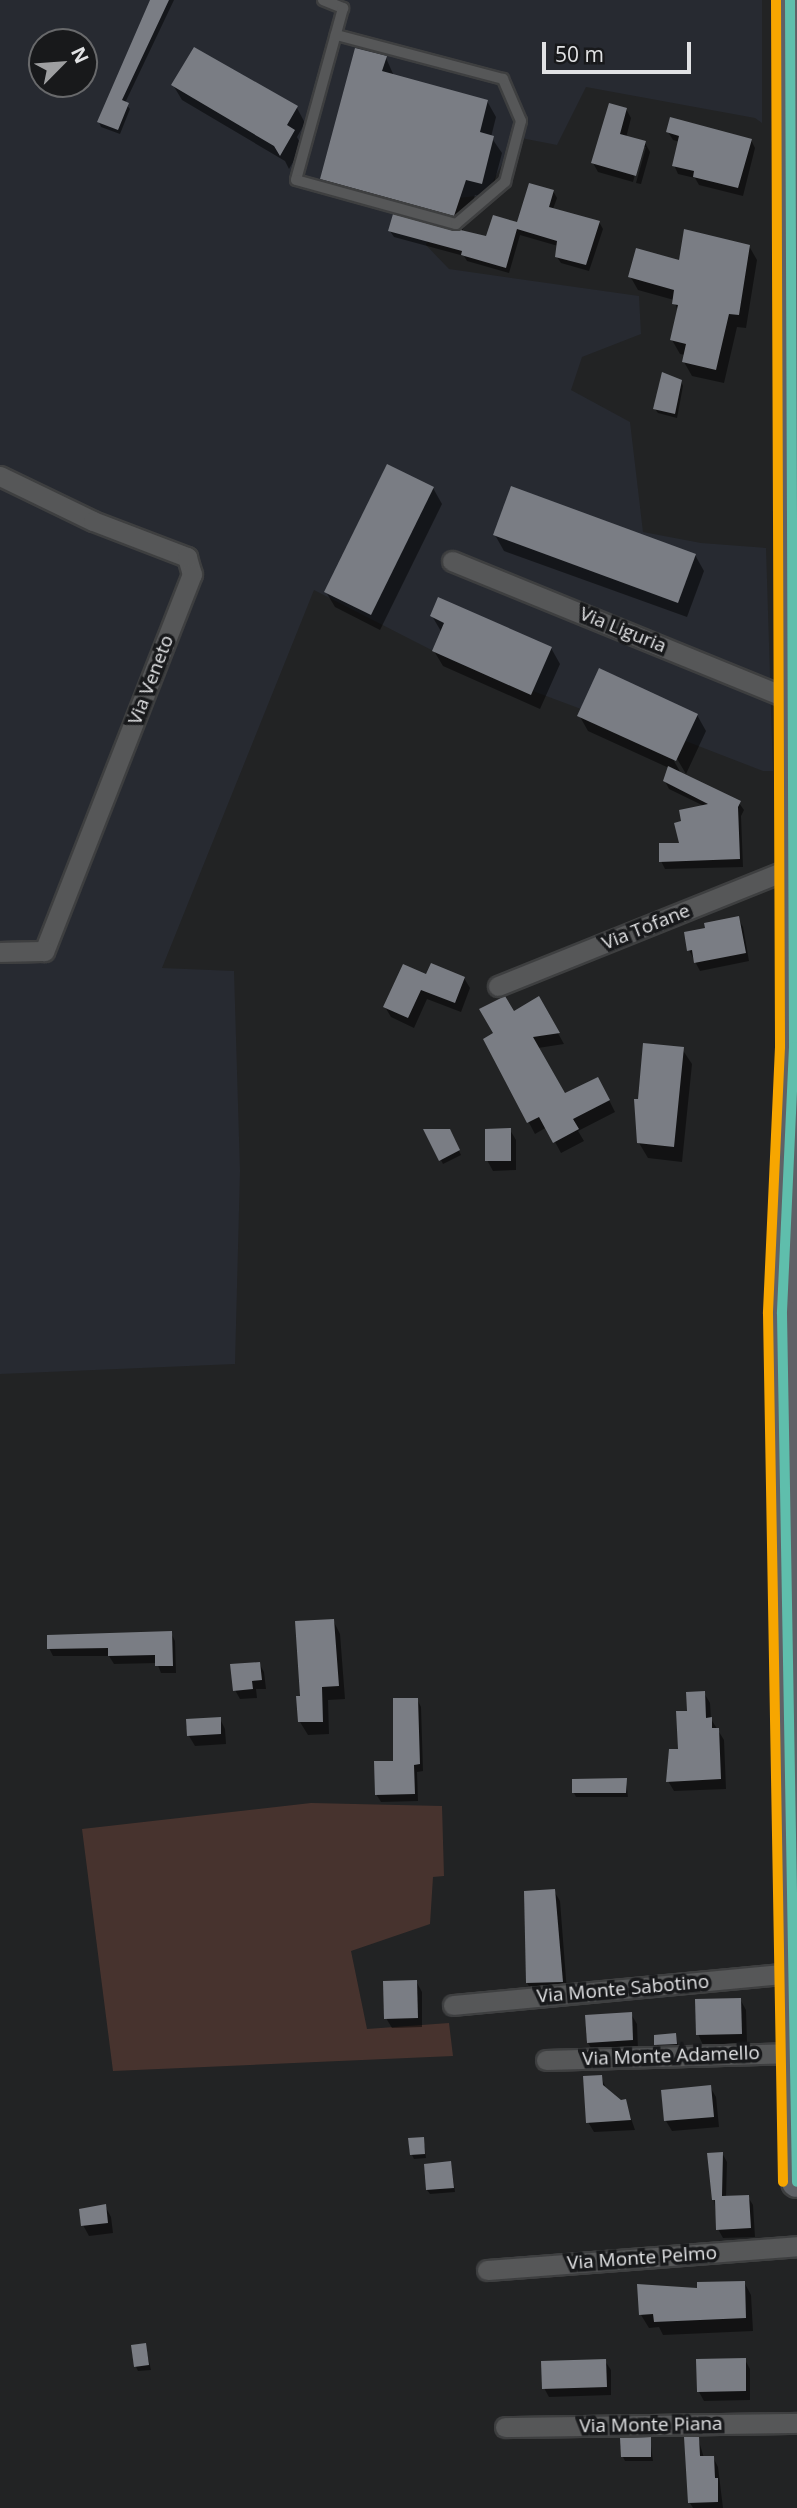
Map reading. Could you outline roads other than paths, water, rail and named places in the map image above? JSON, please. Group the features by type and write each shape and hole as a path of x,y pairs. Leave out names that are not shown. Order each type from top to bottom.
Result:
{"main road":[{"path":"790,0 794,1106 782,1314 790,1473 797,2182"}],"street":[{"name":"Via Veneto","path":"0,476 93,521 187,557 192,573 44,951 0,952"},
{"name":"Via Liguria","path":"452,561 793,700"},
{"name":"Via Tofane","path":"498,986 794,867"},
{"name":"Via Monte Sabotino","path":"453,2005 794,1973"},
{"name":"Via Monte Adamello","path":"546,2060 795,2053"},
{"name":"Via Monte Pelmo","path":"487,2270 797,2246"},
{"name":"Via Monte Piana","path":"505,2427 797,2423"}],"lane":[{"path":"323,0 343,8 296,180 456,223 505,183 521,121 503,79 336,35"}]}
